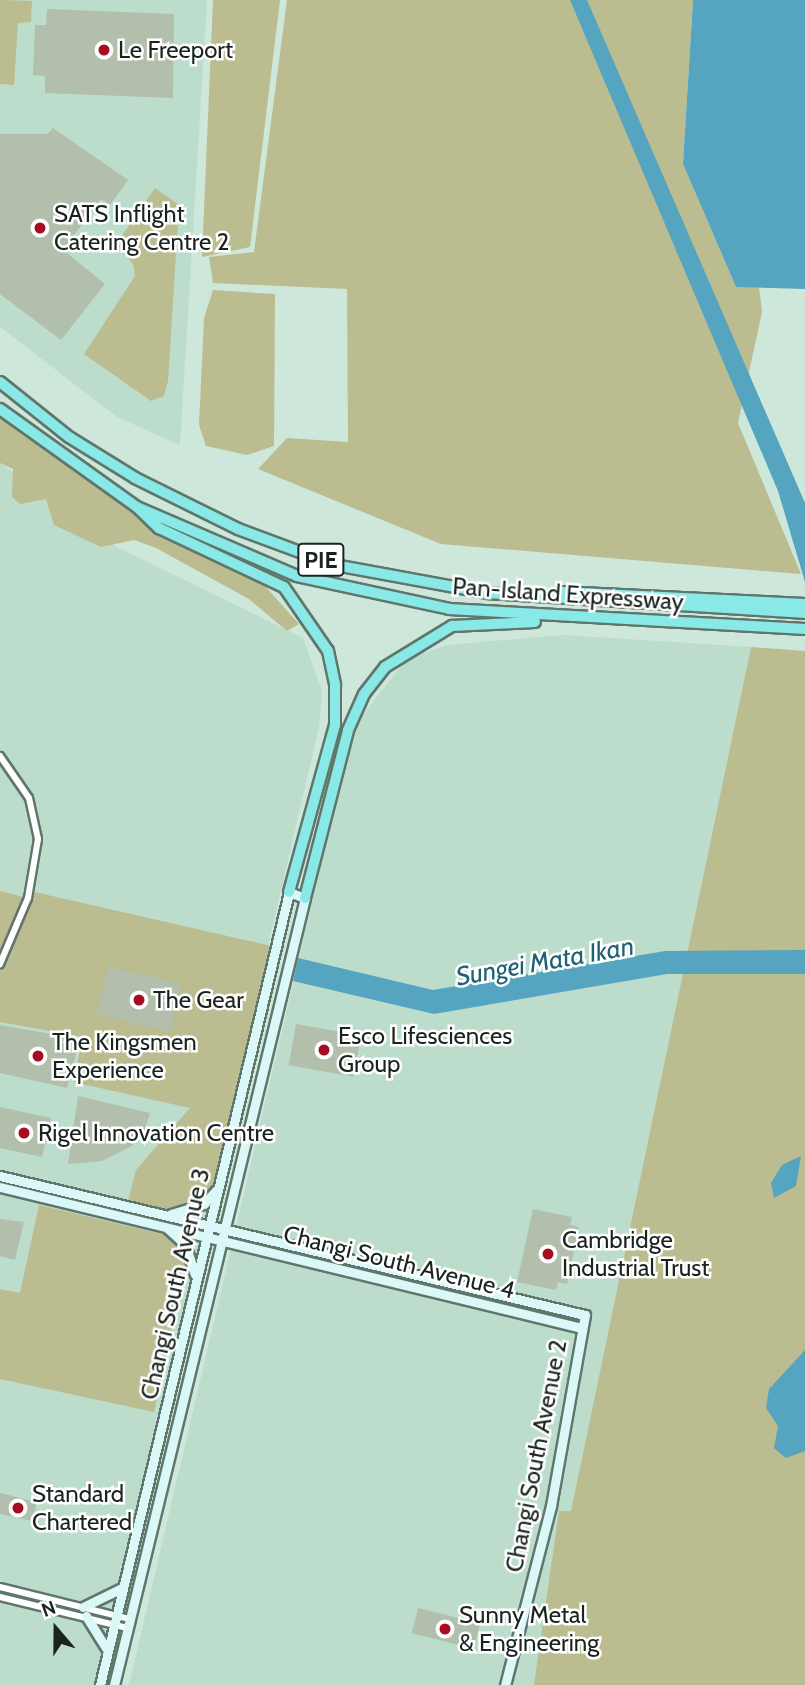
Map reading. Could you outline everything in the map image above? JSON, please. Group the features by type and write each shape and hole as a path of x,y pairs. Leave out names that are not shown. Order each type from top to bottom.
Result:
{"highway":[{"name":"Pan-Island Expressway","path":"3,384 102,458 238,529 373,575 488,593 802,608"},
{"name":"Pan-Island Expressway","path":"0,409 137,507 297,576 449,609 548,618 805,629"},
{"path":"137,507 159,528 284,587 328,651 335,685 335,725 289,892"},
{"path":"304,898 348,730 364,694 385,667 452,626 548,618"}],"street":[{"path":"0,757 29,798 37,839 28,898 0,964"},
{"path":"289,892 304,898"},
{"name":"Changi South Avenue 3","path":"100,1685 289,892"},
{"name":"Changi South Avenue 3","path":"114,1685 218,1237 304,898"},
{"path":"0,1176 170,1214 207,1229"},
{"path":"170,1214 204,1204 219,1184"},
{"path":"0,1187 163,1224 207,1229"},
{"path":"163,1224 185,1244 196,1279"},
{"name":"Changi South Avenue 4","path":"207,1229 221,1227 585,1315"},
{"name":"Changi South Avenue 4","path":"207,1229 218,1237 582,1328"},
{"name":"Changi South Avenue 2","path":"505,1685 551,1506 585,1315"},
{"path":"0,1587 128,1623"},
{"path":"0,1597 84,1611 122,1588"},
{"path":"84,1611 107,1650"}],"shaded area":[{"path":"0,0 207,0 180,445 117,417 0,327"},
{"path":"0,463 111,544 303,638 322,691 319,727 96,1685 0,1685"},
{"path":"564,635 751,647 535,1685 129,1685 353,727 407,659 447,645"}],"green space":[{"path":"0,0 32,1 31,22 18,23 14,85 0,84"},
{"path":"213,0 280,0 250,247 202,257"},
{"path":"287,0 693,0 683,164 736,287 759,287 762,312 738,423 801,574 441,544 258,469 287,438 348,442 347,289 213,283 209,257 254,252"},
{"path":"155,188 179,205 168,381 164,396 151,401 84,354 135,276 133,264 116,244"},
{"path":"213,290 275,294 274,446 247,455 206,446 199,425 204,318"},
{"path":"0,415 158,531 256,576 299,624 287,631 249,599 156,548 134,540 101,547 54,525 46,499 20,504 12,497 13,469 0,463"},
{"path":"751,647 805,651 805,1685 534,1685 559,1511 571,1511"},
{"path":"0,891 27,898 30,891 276,947 212,1196 169,1214 127,1205 136,1170 190,1108 73,1082 83,1037 0,1022"},
{"path":"39,1205 174,1237 186,1262 154,1412 0,1379 0,1289 20,1293"}],"water":[{"path":"570,0 587,0 805,503 805,582 778,491"},
{"path":"693,0 805,0 805,289 736,287 683,164"},
{"path":"805,950 805,974 667,974 434,1014 293,981 298,958 433,990 665,951"},
{"path":"801,1156 796,1186 774,1198 771,1183 782,1165"},
{"path":"805,1350 805,1451 786,1458 774,1448 778,1426 766,1408 769,1389"}],"building":[{"name":"Le Freeport","path":"47,9 174,14 173,98 45,93 45,76 33,75 35,25 46,25"},
{"name":"SATS Inflight Catering Centre 2","path":"53,128 128,180 110,205 101,199 63,250 105,284 61,340 0,294 0,134 47,134"},
{"name":"The Gear","path":"108,967 181,984 170,1032 97,1015"},
{"name":"Esco Lifesciences Group","path":"296,1024 361,1035 354,1077 289,1065"},
{"name":"The Kingsmen Experience","path":"0,1025 80,1039 67,1088 0,1073"},
{"path":"78,1096 150,1113 144,1132 132,1146 102,1161 68,1164"},
{"name":"Rigel Innovation Centre","path":"0,1107 51,1118 42,1157 0,1148"},
{"name":"Cambridge Industrial Trust","path":"533,1209 572,1217 570,1225 579,1227 567,1284 558,1282 556,1290 517,1282"},
{"path":"0,1219 24,1222 15,1260 0,1256"},
{"name":"Standard Chartered","path":"0,1493 37,1502 32,1521 0,1514"},
{"name":"Sunny Metal & Engineering","path":"418,1608 480,1623 474,1649 412,1633"}],"place":[{"name":"Le Freeport","path":"104,50"},
{"name":"SATS Inflight Catering Centre 2","path":"40,228"},
{"name":"The Gear","path":"139,1000"},
{"name":"Esco Lifesciences Group","path":"324,1050"},
{"name":"The Kingsmen Experience","path":"38,1056"},
{"name":"Rigel Innovation Centre","path":"24,1133"},
{"name":"Cambridge Industrial Trust","path":"548,1254"},
{"name":"Standard Chartered","path":"18,1508"},
{"name":"Sunny Metal & Engineering","path":"445,1629"}],"water label":[{"name":"Sungei Mata Ikan","path":"545,962"}]}
